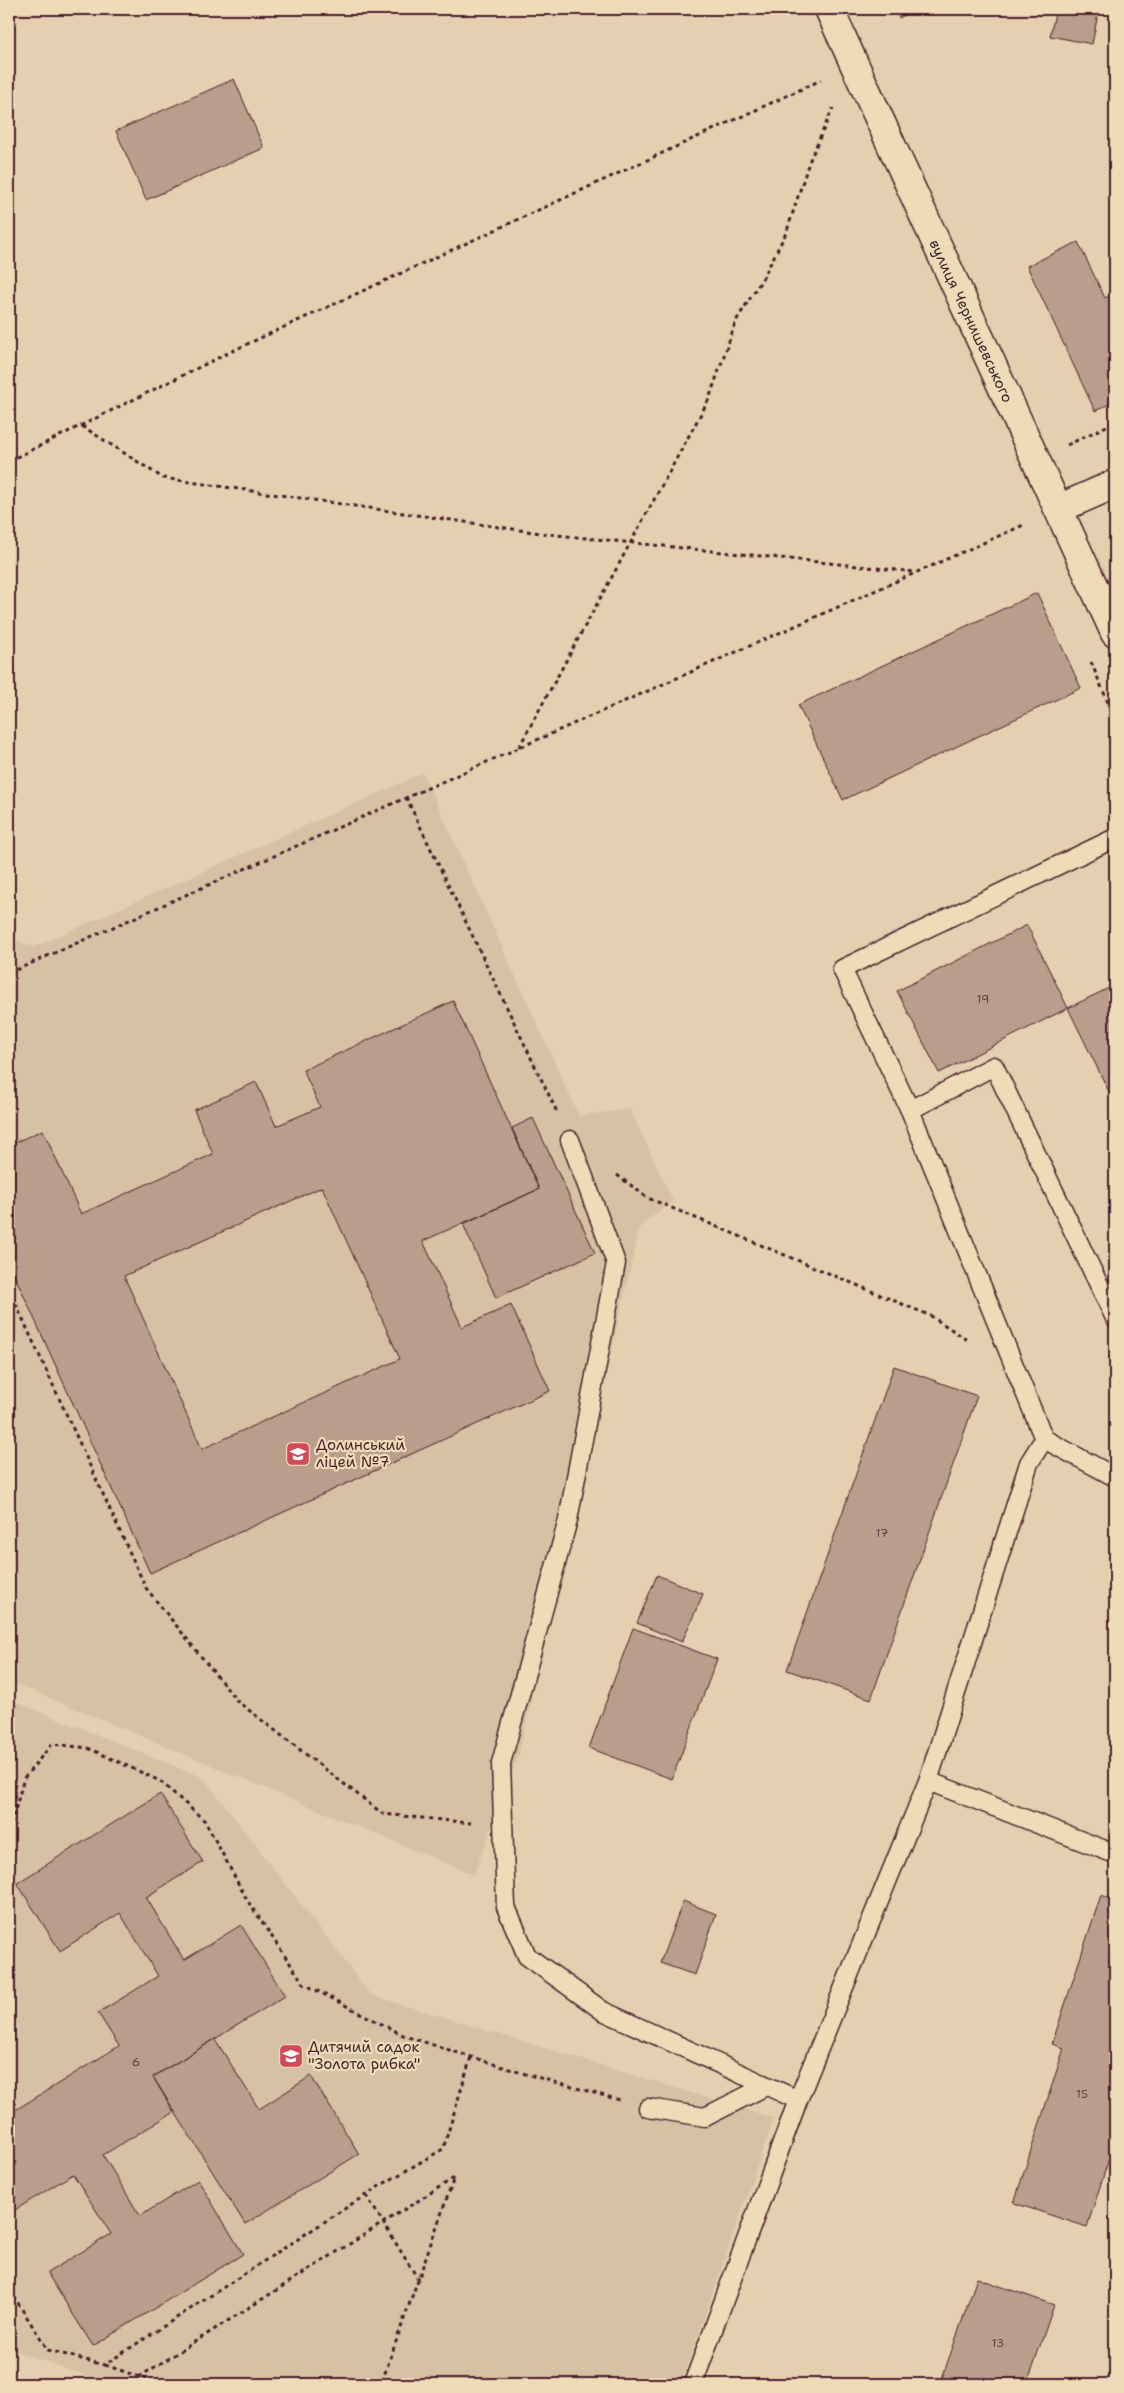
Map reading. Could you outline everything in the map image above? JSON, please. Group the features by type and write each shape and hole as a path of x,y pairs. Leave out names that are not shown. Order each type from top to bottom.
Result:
{"street":[{"name":"вулиця Чернишевського","path":"828,9 1115,633"},
{"path":"1058,509 1115,484"}],"lane":[{"path":"1115,838 842,969 910,1110 1044,1439 1115,1478"},
{"path":"910,1110 994,1066 1115,1318"},
{"path":"570,1140 616,1263 568,1520 501,1762 506,1907 527,1956 603,2011 798,2100"},
{"path":"693,2384 798,2100 928,1781 1029,1463 1044,1439"},
{"path":"928,1781 1115,1854"},
{"path":"648,2108 705,2117 766,2086"}],"path":[{"path":"9,461 230,352 853,65"},
{"path":"518,747 709,399 736,321 764,276 786,231 809,162 853,65"},
{"path":"1067,445 1115,422"},
{"path":"81,425 163,478 547,534 917,572"},
{"path":"9,973 1058,509"},
{"path":"406,797 570,1140 648,1198 931,1316 972,1343"},
{"path":"9,1289 146,1588 237,1701 383,1814 503,1826"},
{"path":"9,1832 24,1778 52,1744 88,1748 160,1781 205,1821 247,1900 304,1984 406,2036 471,2057 648,2108"},
{"path":"104,2365 366,2195 443,2149 471,2057"},
{"path":"139,2377 454,2178 381,2384"},
{"path":"366,2195 418,2280"},
{"path":"9,2289 48,2350 104,2365 160,2384"}],"shaded area":[{"name":"Долинський ліцей №7","path":"423,773 579,1116 630,1109 673,1200 640,1227 519,1754 474,1875 9,1681 9,938 34,947"},
{"name":"Дитячий садок \"Золота рибка\"","path":"9,1699 204,1778 371,1995 774,2118 681,2384 109,2384 9,2349"}],"building":[{"path":"895,9 917,9 899,18"},
{"path":"1056,9 1099,9 1092,44 1050,36"},
{"path":"234,79 264,148 146,200 116,131"},
{"path":"1078,242 1105,298 1115,293 1115,401 1095,411 1027,266"},
{"path":"1037,593 1081,688 843,800 798,705"},
{"path":"1027,925 1068,1008 939,1073 897,991"},
{"path":"1115,985 1115,1104 1068,1008"},
{"path":"453,1001 539,1189 423,1241 462,1327 511,1305 550,1391 150,1573 9,1263 9,1145 43,1130 81,1214 213,1154 194,1110 256,1082 276,1126 320,1107 303,1070","holes":["322,1187 400,1359 202,1449 124,1276"]},
{"path":"533,1118 595,1253 496,1298 463,1224 539,1189 512,1128"},
{"path":"894,1366 977,1396 871,1699 787,1670"},
{"path":"657,1575 703,1594 682,1642 637,1623"},
{"path":"633,1628 717,1659 672,1779 589,1748"},
{"path":"160,1794 203,1862 146,1897 184,1960 241,1925 285,1996 153,2077 174,2112 103,2155 140,2216 198,2180 243,2254 93,2346 47,2273 111,2234 73,2174 10,2213 9,2114 119,2046 98,2013 158,1976 120,1913 60,1951 17,1883"},
{"path":"1101,1895 1115,1900 1115,2140 1087,2227 1014,2203 1064,2048 1052,2044"},
{"path":"683,1901 716,1914 695,1975 660,1963"},
{"path":"215,2039 259,2109 311,2076 359,2154 245,2224 153,2077"},
{"path":"977,2278 1054,2305 1027,2384 940,2384"}],"place":[{"name":"Долинський ліцей №7","path":"298,1454"},
{"name":"Дитячий садок \"Золота рибка\"","path":"291,2056"}]}
